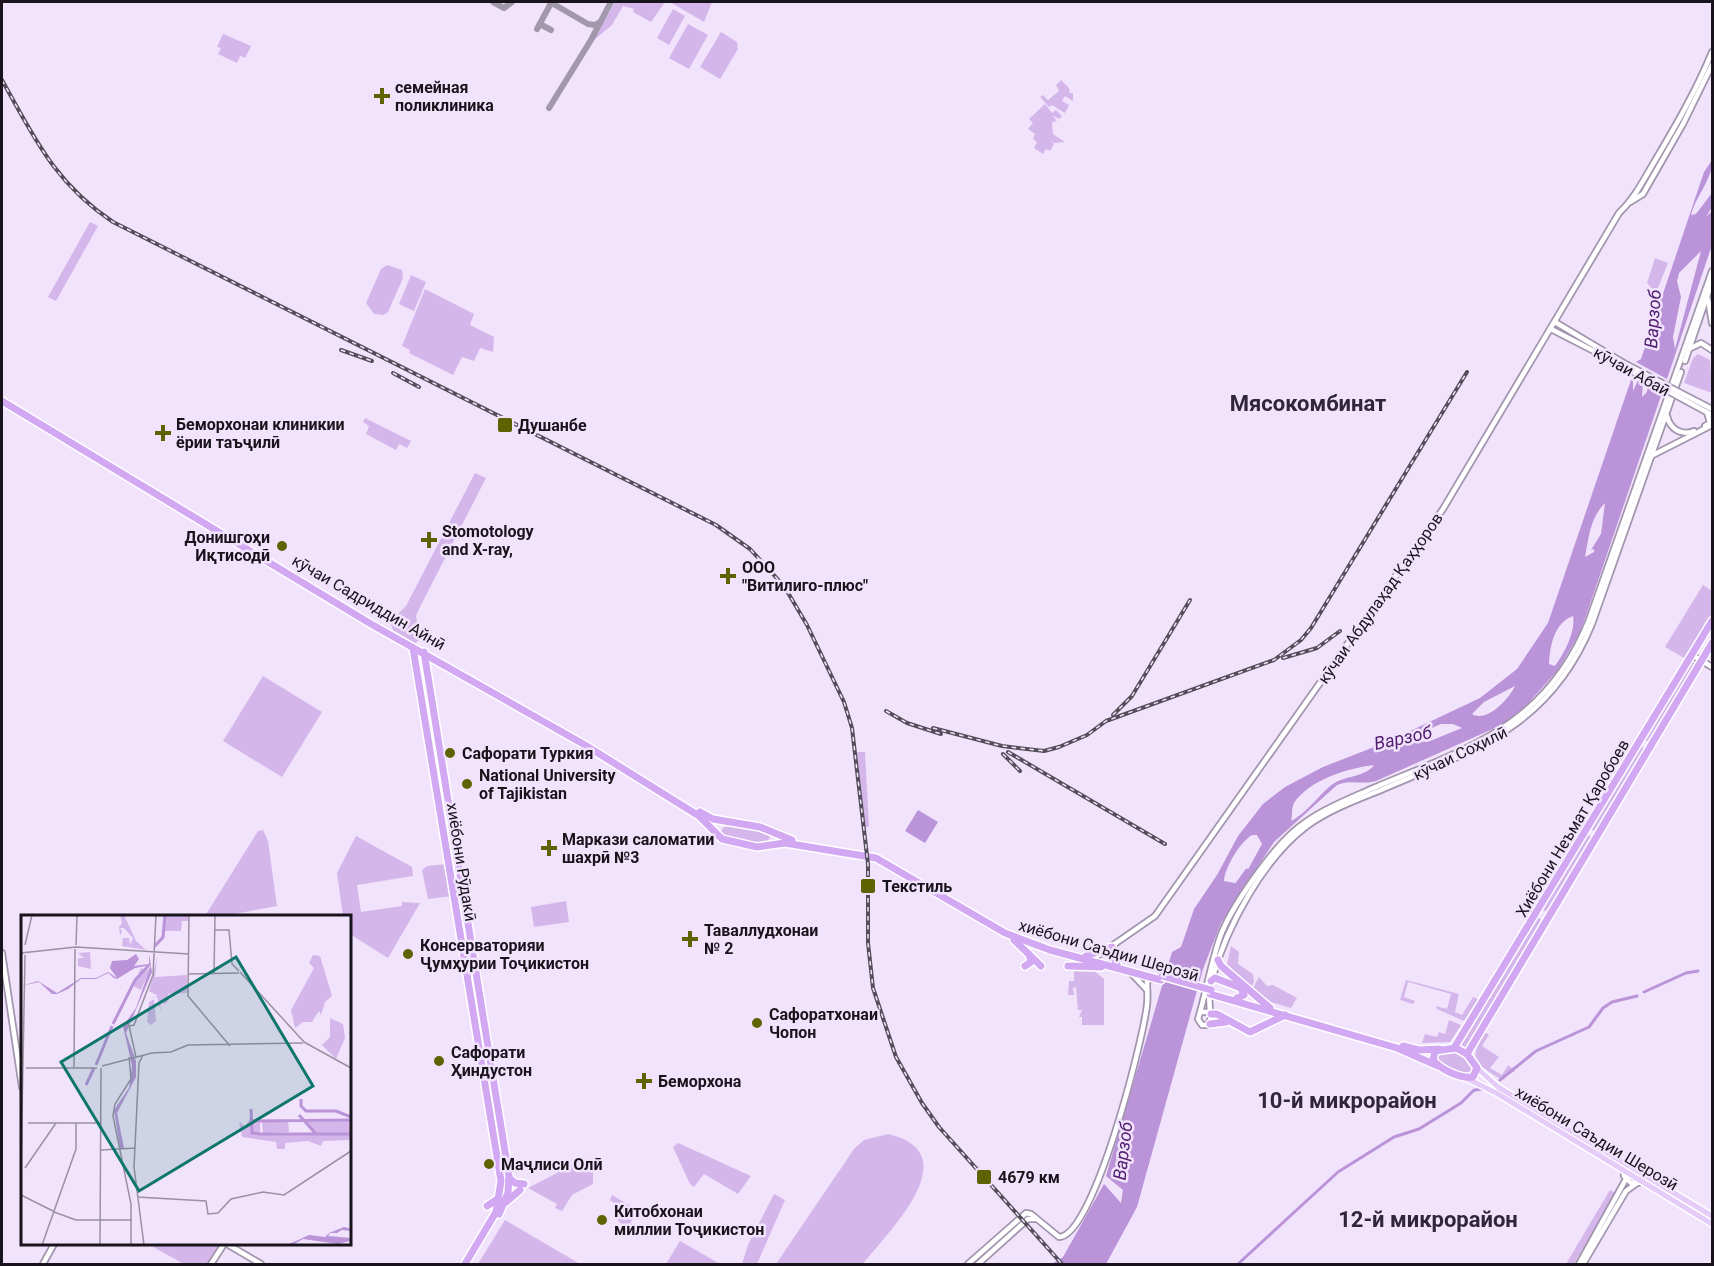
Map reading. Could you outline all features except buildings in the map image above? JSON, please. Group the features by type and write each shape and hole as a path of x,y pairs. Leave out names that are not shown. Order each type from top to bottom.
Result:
{"highway":[{"name":"кӯчаи Садриддин Айнӣ","path":"2,396 413,648 582,739 703,815 728,822"},
{"name":"кӯчаи Садриддин Айнӣ","path":"2,401 358,614 573,738 701,818 716,833"},
{"name":"Хиёбони Неъмат Қаробоев","path":"1454,1048 1712,624"},
{"name":"Хиёбони Неъмат Қаробоев","path":"1467,1054 1713,643"},
{"name":"хиёбони Рӯдакӣ","path":"413,648 501,1179 500,1196 492,1220 466,1264"},
{"path":"424,652 509,1177 504,1205 505,1216"},
{"name":"хиёбони Саъдии Шерозӣ","path":"728,822 760,827 791,840 872,853 1011,932 1090,959 1161,978 1210,995 1419,1050 1454,1048 1467,1054 1478,1068"},
{"name":"хиёбони Саъдии Шерозӣ","path":"716,833 724,840 754,847 785,843 878,859 1005,933 1050,950 1090,959"},
{"path":"1005,933 1043,966 1043,956 1050,950"},
{"path":"1090,959 1112,947"},
{"path":"1068,966 1114,966 1112,947"},
{"path":"1025,966 1031,962 1029,954"},
{"path":"1218,960 1221,966 1267,1009 1269,1018 1267,1024"},
{"name":"хиёбони Саъдии Шерозӣ","path":"1127,969 1161,978"},
{"path":"1211,981 1215,978 1223,979 1241,988 1244,995 1238,999"},
{"name":"хиёбони Саъдии Шерозӣ","path":"1210,995 1238,999 1397,1048 1466,1078"},
{"path":"1210,1014 1217,1014 1231,1024"},
{"path":"1210,1024 1221,1020 1250,1032 1285,1015"},
{"path":"1438,1066 1432,1058 1439,1049"},
{"path":"1466,1078 1476,1076 1478,1068"},
{"path":"466,1264 504,1205 522,1187 505,1173 501,1179"},
{"path":"487,1206 495,1203 500,1196"}],"main road":[{"name":"кӯчаи Абдулаҳад Қаҳҳоров","path":"1630,202 1690,100 1713,52"},
{"name":"кӯчаи Абдулаҳад Қаҳҳоров","path":"1112,947 1151,921 1164,905 1443,509 1619,213 1642,194 1713,65"},
{"path":"1624,526 1713,271"},
{"name":"кӯчаи Соҳилӣ","path":"1210,1014 1211,981 1218,960 1234,926 1276,855 1308,826 1342,806 1494,740 1539,706 1578,655 1713,282"},
{"path":"1707,297 1713,323"},
{"name":"кӯчаи Абаӣ","path":"1555,322 1622,364"},
{"name":"кӯчаи Абаӣ","path":"1551,329 1711,410"},
{"path":"1689,350 1701,343 1713,351"},
{"path":"1666,414 1671,427 1681,433 1689,433 1709,424 1711,410"},
{"path":"1651,456 1713,425"},
{"name":"кӯчаи Соҳилӣ","path":"1202,1012 1220,936 1269,859 1304,824 1330,807 1490,737 1519,718 1537,702 1564,669 1580,642 1621,538"},
{"path":"1692,655 1713,667"},
{"path":"1228,921 1234,926"},
{"path":"1220,936 1226,937 1227,940"},
{"path":"2,953 21,1080"},
{"path":"1127,969 1147,990"},
{"path":"968,1264 978,1261 1026,1213 1030,1213 1055,1236 1065,1236 1079,1220 1094,1192 1127,1085 1145,1015 1147,982 1152,977"},
{"path":"1202,1012 1210,1014 1210,1024 1205,1025 1200,1022 1199,1015 1202,1012"},
{"name":"хиёбони Саъдии Шерозӣ","path":"1478,1068 1498,1087 1607,1153 1642,1180 1713,1224"},
{"name":"хиёбони Саъдии Шерозӣ","path":"1466,1078 1596,1155 1626,1167"},
{"path":"1607,1145 1607,1153"},
{"path":"1581,1264 1626,1179 1626,1167"},
{"path":"1626,1179 1642,1180"},
{"path":"1581,1264 1626,1191 1642,1180"},
{"name":"хиёбони Саъдии Шерозӣ","path":"1642,1180 1669,1189 1713,1216"},
{"path":"1669,1189 1675,1186"},
{"path":"1658,1190 1664,1200"},
{"path":"43,1264 53,1245"},
{"path":"211,1264 224,1245"},
{"path":"227,1245 261,1264"}],"shaded area":[{"path":"615,2 665,2 651,22 633,12 634,9 623,6 612,25 594,40"},
{"path":"670,2 712,2 704,22"},
{"path":"673,9 685,16 669,45 657,38"},
{"path":"688,24 708,35 689,69 669,58"},
{"path":"721,32 737,42 738,49 720,79 700,67"},
{"path":"223,34 251,46 245,58 240,56 237,63 218,54 221,48 217,47"},
{"path":"1061,80 1069,88 1070,93 1073,93 1073,101 1065,96 1062,101 1069,105 1065,113 1052,105 1049,107 1040,97 1043,95 1048,100 1059,91 1056,85"},
{"path":"1045,104 1052,113 1056,110 1062,116 1059,119 1052,115 1057,121 1052,122 1053,134 1065,142 1054,143 1050,140 1054,144 1050,151 1046,149 1043,154 1034,148 1037,142 1033,139 1035,134 1028,129 1033,123 1029,119"},
{"path":"90,222 98,226 56,301 48,297"},
{"path":"1655,258 1668,263 1656,293 1647,283"},
{"path":"387,265 402,270 403,278 388,312 383,315 374,314 366,303 381,269"},
{"path":"411,275 426,282 414,311 399,304"},
{"path":"425,289 474,314 470,325 494,337 493,352 480,348 474,361 462,357 453,375 409,353 410,350 402,346"},
{"path":"1698,354 1710,360 1712,393 1684,383 1693,358"},
{"path":"365,418 411,441 407,448 399,444 396,450 366,434 369,426 363,422"},
{"path":"475,473 486,478 416,616 421,639 415,643 393,630 390,622 406,606"},
{"path":"1703,585 1712,591 1712,613 1686,659 1665,647"},
{"path":"1691,661 1697,663 1650,743 1644,739"},
{"path":"263,676 322,712 282,777 223,741"},
{"path":"1639,745 1646,749 1596,832 1590,828"},
{"path":"857,752 865,752 869,827 865,827"},
{"path":"729,825 767,833 770,838 752,844 737,842 721,832"},
{"path":"263,830 268,841 277,906 228,915 206,915 258,831"},
{"path":"1587,834 1593,838 1548,913 1542,909"},
{"path":"356,836 412,867 413,876 357,885 361,912 402,906 402,902 420,903 388,958 351,935 351,915 343,915 337,873"},
{"path":"447,864 452,896 428,899 422,870 427,866"},
{"path":"459,901 462,901 506,1165 501,1166"},
{"path":"566,901 569,922 534,927 531,907"},
{"path":"1537,917 1543,921 1465,1050 1459,1047"},
{"path":"1231,946 1239,952 1238,964 1253,974 1254,982 1251,987 1227,964"},
{"path":"1074,969 1092,969 1104,979 1104,1025 1082,1025 1082,1017 1079,1017 1082,1010 1078,1010 1076,987 1073,988 1074,995 1068,995 1069,981 1074,981"},
{"path":"1259,977 1267,986 1273,985 1297,998 1291,1008 1271,1002 1253,988"},
{"path":"1406,980 1459,994 1455,1012 1462,1015 1473,997 1478,999 1464,1021 1437,1009 1436,1006 1447,1009 1451,994 1408,982 1404,997 1415,1001 1413,1004 1400,1000"},
{"path":"1449,1020 1461,1025 1450,1042 1422,1043 1425,1034 1437,1037 1439,1032 1445,1034"},
{"path":"1485,1032 1489,1035 1482,1046 1499,1057 1490,1068 1502,1075 1508,1065 1515,1071 1501,1079 1476,1060 1475,1055"},
{"path":"1455,1051 1464,1055 1475,1070 1469,1076 1437,1062 1436,1054"},
{"path":"888,1134 911,1144 922,1158 923,1175 916,1194 904,1214 863,1264 776,1264 854,1149 864,1140"},
{"path":"678,1143 751,1176 738,1194 704,1174 694,1187 690,1184 673,1147"},
{"path":"586,1158 593,1171 593,1184 572,1195 562,1211 555,1208 557,1204 528,1188"},
{"path":"1610,1190 1616,1193 1574,1264 1566,1264"},
{"path":"774,1194 785,1200 757,1264 742,1264 748,1245"},
{"path":"612,1195 637,1210 627,1230 614,1216 614,1203 610,1200"},
{"path":"505,1220 580,1264 478,1264"},
{"path":"680,1241 720,1264 666,1264"},
{"path":"154,1245 219,1245 208,1264 184,1264 153,1247"}],"water":[{"path":"1712,160 1710,174 1691,215 1696,214 1712,193 1712,207 1706,217 1712,211 1712,245 1667,379 1636,362 1641,359 1704,172","holes":["1701,251 1675,349 1673,337 1681,297 1677,281 1679,273"]},
{"path":"1633,374 1633,391 1639,378 1643,380 1642,397 1647,392 1648,382 1663,390 1587,613 1579,634 1558,670 1524,708 1504,724 1376,781 1347,782 1337,785 1274,842 1221,923 1203,969 1137,1207 1106,1264 1052,1264 1063,1257 1104,1184 1121,1203 1123,1190 1106,1176 1172,952 1181,947 1194,909 1217,875 1238,836 1263,804 1285,787 1323,767 1387,742 1480,698 1517,669 1548,623","holes":["1605,503 1601,534 1591,550 1594,549 1594,552 1585,557 1591,528","1573,616 1571,635 1555,666 1549,664 1550,650 1561,624","1515,686 1503,703 1491,713 1478,716 1472,714 1484,702","1441,724 1453,724 1462,728 1430,741 1407,744 1413,736","1374,765 1362,774 1336,782 1291,821 1294,803 1309,788 1353,769","1252,835 1257,835 1262,844 1240,884 1224,881 1230,862 1238,849"]},
{"path":"918,810 938,822 925,843 905,831"}],"waterway":[{"name":"Варзоб","path":"1234,889 1247,871"},
{"path":"1644,992 1686,973 1698,971"},
{"path":"1500,1080 1536,1051 1589,1027 1603,1008 1612,1002 1637,996"},
{"path":"1475,1090 1482,1089"},
{"path":"1238,1264 1338,1172 1394,1137 1419,1129 1461,1103 1474,1090"}],"taxiway":[{"path":"493,2 504,8 512,2"},
{"path":"550,2 588,24 595,25 600,22"},
{"path":"549,108 591,40 611,2"},
{"path":"537,29 550,5 553,4"},
{"path":"540,24 551,30"}],"railway":[{"path":"2,80 36,141 61,175 76,192 113,222 716,525 750,549 784,586 807,625 844,702 852,728 868,864 868,943 873,988 896,1057 922,1103 939,1127 1062,1264"},
{"path":"341,350 372,361"},
{"path":"933,728 1002,746 1044,751 1087,735 1106,721 1274,660 1301,640 1311,628 1467,372"},
{"path":"393,373 419,387"},
{"path":"1113,715 1132,696 1190,600"},
{"path":"1283,658 1317,648 1340,631"},
{"path":"886,711 907,723 941,734"},
{"path":"1008,752 1165,844"},
{"path":"1003,754 1020,771"}],"place":[{"name":"семейная поликлиника","path":"382,96"},
{"name":"Душанбе","path":"505,425"},
{"name":"Беморхонаи клиникии ёрии таъҷилӣ","path":"163,433"},
{"name":"Stomotology and X-ray,","path":"429,540"},
{"name":"Донишгоҳи Иқтисодӣ","path":"282,546"},
{"name":"ООО \"Витилиго-плюс\"","path":"728,576"},
{"name":"Сафорати Туркия","path":"450,753"},
{"name":"National University of Tajikistan","path":"467,784"},
{"name":"Маркази саломатии шахрӣ №3","path":"549,848"},
{"name":"Текстиль","path":"868,886"},
{"name":"Таваллудхонаи № 2","path":"690,939"},
{"name":"Консерваторияи Ҷумҳурии Тоҷикистон","path":"408,954"},
{"name":"Сафоратхонаи Чопон","path":"757,1023"},
{"name":"Сафорати Ҳиндустон","path":"439,1061"},
{"name":"Беморхона","path":"644,1081"},
{"name":"Маҷлиси Олӣ","path":"489,1164"},
{"name":"4679 км","path":"984,1177"},
{"name":"Китобхонаи миллии Тоҷикистон","path":"602,1220"}],"district":[{"name":"Мясокомбинат","path":"1308,403"},
{"name":"10-й микрорайон","path":"1347,1100"},
{"name":"12-й микрорайон","path":"1428,1219"}]}
